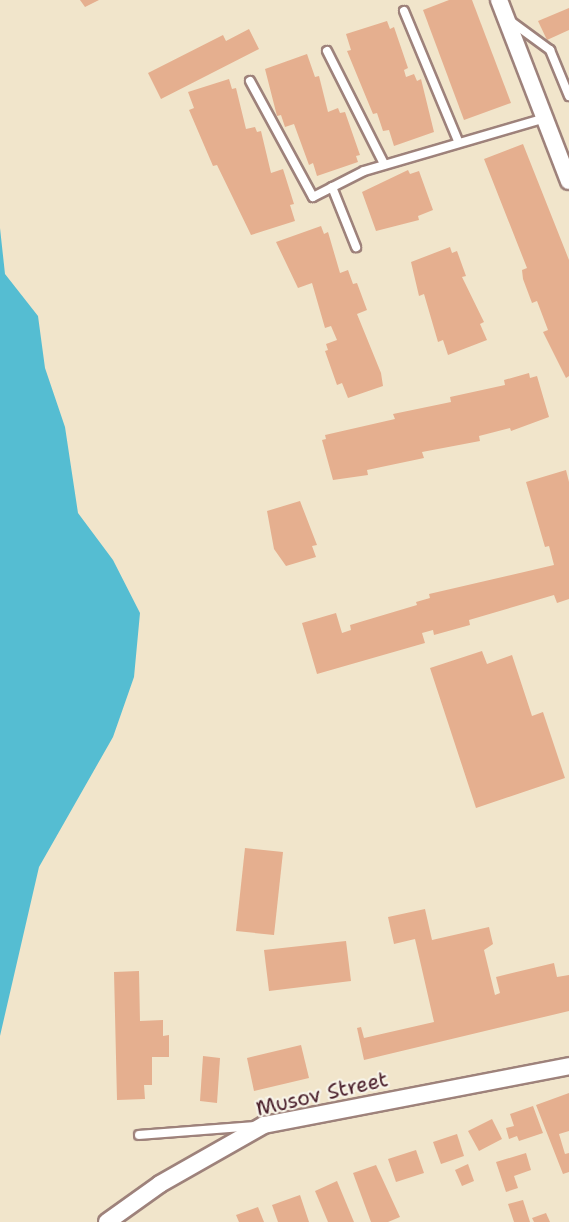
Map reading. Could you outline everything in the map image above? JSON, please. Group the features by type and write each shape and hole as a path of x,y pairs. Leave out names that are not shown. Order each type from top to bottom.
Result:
{"street":[{"path":"499,0 569,181"},
{"name":"Musov Street","path":"107,1222 160,1184 264,1125 569,1066"}],"lane":[{"path":"404,11 458,141"},
{"path":"506,18 549,50 569,96"},
{"path":"327,51 384,164"},
{"path":"250,81 313,196 384,164 545,118"},
{"path":"332,187 356,247"},
{"path":"139,1136 264,1125"}],"water":[{"path":"0,228 5,274 38,316 45,368 65,427 78,513 113,560 140,613 134,677 113,737 39,867 0,1036"}],"building":[{"path":"80,0 99,0 85,7"},
{"path":"449,0 472,0 511,103 464,120 423,10"},
{"path":"569,8 569,30 547,40 538,21"},
{"path":"387,21 390,29 394,27 408,68 404,70 406,77 414,74 417,81 421,79 434,132 394,146 389,130 383,131 377,113 373,114 347,51 351,50 346,34"},
{"path":"249,29 259,49 161,99 148,73 223,35 226,41"},
{"path":"307,54 315,77 319,76 328,112 338,108 340,113 345,112 360,155 356,156 358,162 317,176 313,163 309,165 294,124 285,127 281,115 277,116 265,69"},
{"path":"229,79 232,89 236,88 246,129 255,127 257,132 261,131 271,173 283,169 294,204 290,205 295,221 251,235 217,165 213,166 189,110 194,108 188,92"},
{"path":"523,144 569,260 569,376 566,378 543,332 548,330 537,301 532,303 523,279 522,270 527,268 484,159"},
{"path":"408,170 410,174 419,171 433,210 418,216 419,220 376,231 362,192"},
{"path":"321,226 324,234 328,232 340,273 348,270 353,284 357,283 367,310 357,314 381,373 383,386 348,398 342,383 337,385 325,351 328,350 326,344 337,340 331,326 325,328 312,283 298,288 276,242"},
{"path":"450,247 452,253 457,251 466,276 462,277 484,322 480,324 487,340 448,355 443,340 438,342 424,294 419,296 411,262"},
{"path":"529,373 530,378 537,376 549,417 511,431 510,428 479,436 480,441 422,452 424,458 367,470 368,475 333,480 322,440 326,439 325,435 395,419 393,414 451,402 450,397 505,385 504,380"},
{"path":"566,470 569,482 569,599 557,603 554,595 469,620 470,625 434,635 433,630 422,633 425,643 317,674 302,623 336,613 342,633 351,630 350,625 417,605 416,602 430,598 429,594 554,565 549,546 545,547 526,482"},
{"path":"300,501 317,545 312,546 316,557 286,566 274,549 267,511"},
{"path":"482,651 487,664 512,655 532,716 543,712 565,778 476,808 430,668"},
{"path":"245,848 283,852 274,935 236,931"},
{"path":"425,909 432,940 489,927 493,944 484,950 495,995 500,993 496,977 554,963 557,977 569,975 569,1011 364,1060 357,1028 361,1027 364,1038 434,1022 415,939 394,944 388,917"},
{"path":"346,941 351,981 269,991 264,950"},
{"path":"139,971 140,1021 163,1020 163,1036 169,1035 169,1057 152,1057 152,1085 144,1085 145,1099 117,1100 114,972"},
{"path":"301,1045 309,1078 254,1091 247,1058"},
{"path":"203,1056 220,1058 217,1103 200,1101"},
{"path":"569,1093 569,1131 559,1134 565,1154 569,1153 569,1172 563,1174 536,1105"},
{"path":"533,1106 543,1133 519,1141 517,1136 509,1139 506,1128 514,1126 510,1114"},
{"path":"492,1119 502,1139 479,1151 468,1131"},
{"path":"457,1134 464,1156 441,1164 433,1142"},
{"path":"416,1150 424,1173 396,1182 388,1159"},
{"path":"526,1153 531,1170 514,1176 518,1188 506,1192 496,1162"},
{"path":"468,1164 474,1181 462,1186 455,1170"},
{"path":"376,1165 400,1217 388,1222 371,1222 353,1173"},
{"path":"337,1181 354,1222 328,1222 315,1191"},
{"path":"300,1195 309,1222 278,1222 272,1205"},
{"path":"523,1200 530,1222 514,1222 508,1204"},
{"path":"258,1207 264,1222 239,1222 236,1215"},
{"path":"546,1213 550,1222 534,1222 532,1218"}]}
